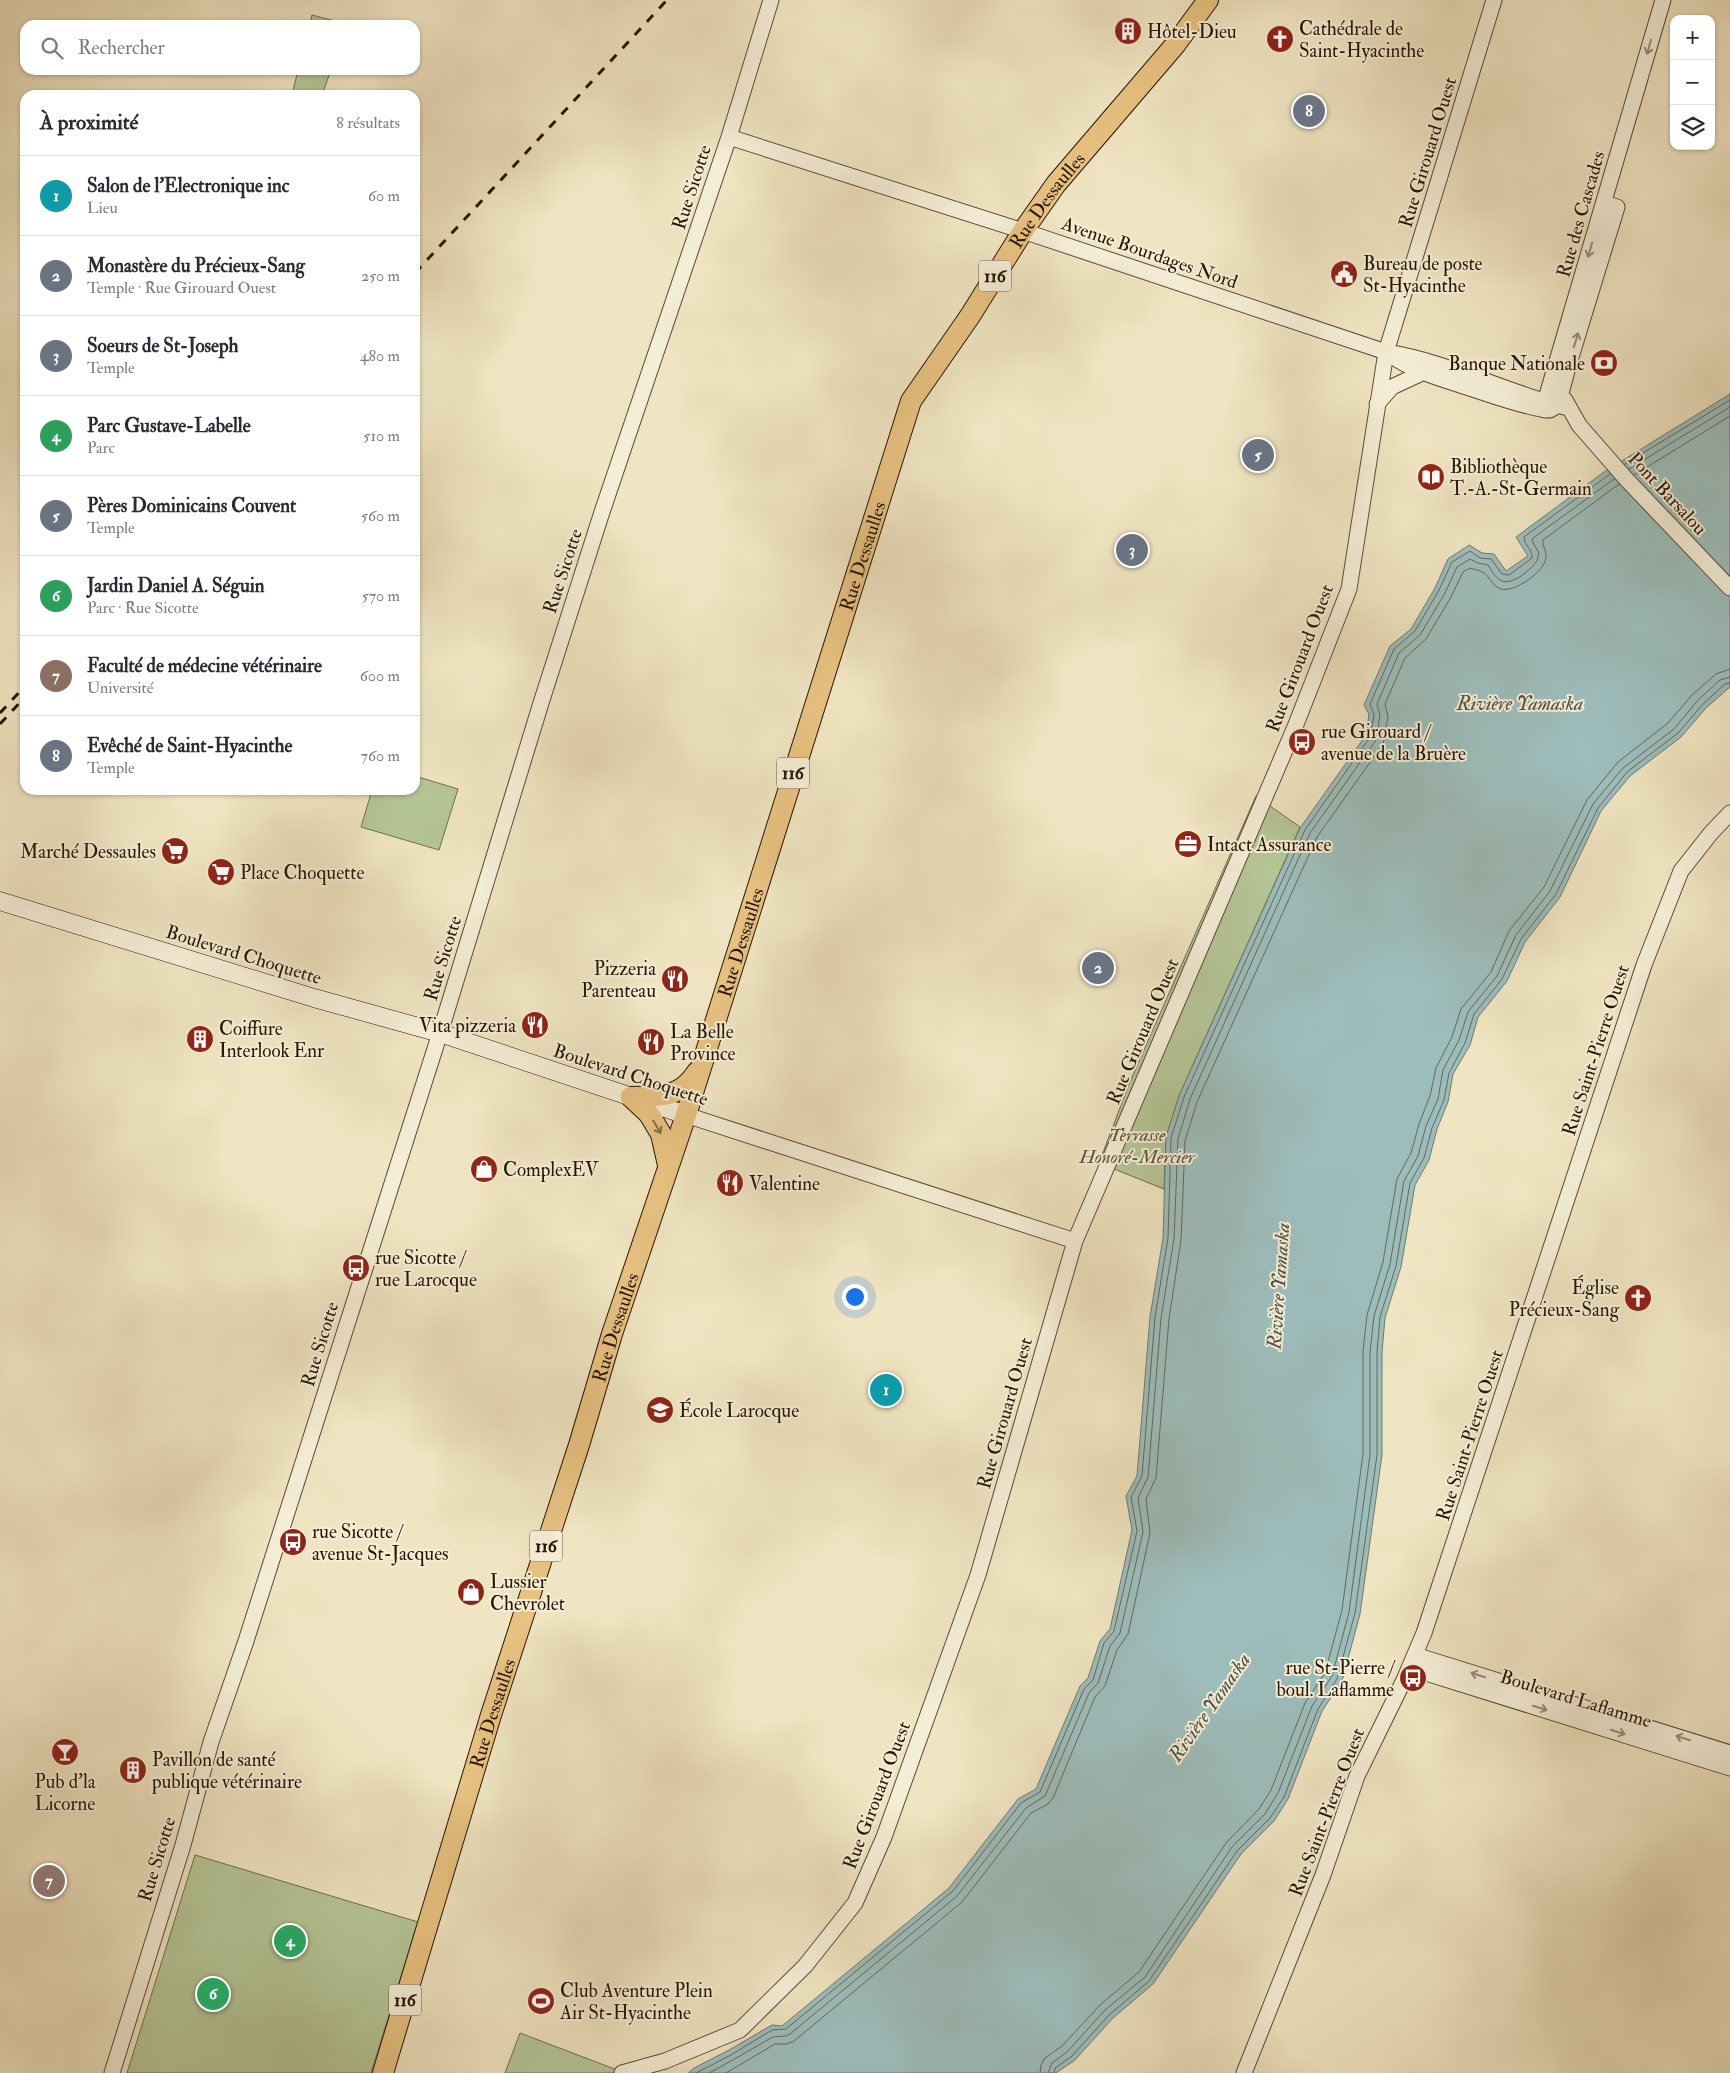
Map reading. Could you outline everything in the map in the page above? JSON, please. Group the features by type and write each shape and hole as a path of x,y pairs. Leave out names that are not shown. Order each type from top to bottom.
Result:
{"main road":[{"name":"Rue Dessaulles","path":"383,2073 489,1725 579,1445 612,1334 686,1114 911,401 970,316 1022,231 1067,171 1176,45 1208,0"},
{"name":"Boulevard Choquette","path":"0,901 314,998 440,1033 686,1114"},
{"path":"631,1097 676,1093 692,1079 701,1065"},
{"path":"631,1097 649,1114 661,1134 668,1166"}],"street":[{"name":"Rue Sicotte","path":"112,2073 182,1845 211,1742 246,1642 440,1033 596,530 729,137 771,0"},
{"name":"Rue Girouard Ouest","path":"622,2073 665,2060 740,2030 805,1966 855,1903 884,1837 978,1575 1075,1241 1295,727 1349,590 1386,352 1494,0"},
{"name":"Rue des Cascades","path":"1555,406 1663,0"},
{"name":"Avenue Bourdages Nord","path":"729,137 1022,231 1386,352 1410,356 1555,406 1582,428"},
{"name":"Rue des Cascades","path":"1555,406 1608,233 1610,205"},
{"name":"Avenue Bourdages Nord","path":"1386,352 1406,366 1526,407 1555,406"},
{"path":"1377,404 1392,387 1424,372"},
{"name":"Pont Barsalou","path":"1582,428 1627,480 1730,588"},
{"name":"Rue Saint-Pierre Ouest","path":"1244,2073 1323,1875 1357,1776 1424,1633 1498,1413 1644,964 1681,871 1711,833 1730,813"},
{"name":"Boulevard Choquette","path":"686,1114 1075,1241"},
{"name":"Boulevard Laflamme","path":"1412,1662 1730,1753"},
{"name":"Boulevard Laflamme","path":"1412,1662 1730,1768"}],"green space":[{"path":"312,15 331,20 311,20"},
{"path":"297,75 329,75 324,90 293,90"},
{"path":"420,778 458,789 439,850 361,827 371,795 420,795"},
{"name":"Terrasse Honoré-Mercier","path":"1256,796 1300,827 1179,1096 1166,1137 1164,1189 1099,1163 1129,1084"},
{"path":"195,1855 418,1922 371,2073 127,2073"},
{"path":"520,2033 625,2073 505,2073"}],"water":[{"name":"Rivière Yamaska","path":"1730,394 1730,687 1706,708 1681,737 1630,776 1601,811 1560,897 1525,942 1507,981 1478,1017 1470,1045 1453,1074 1448,1102 1437,1129 1429,1160 1415,1185 1401,1267 1385,1318 1382,1352 1382,1455 1360,1614 1342,1681 1322,1711 1288,1799 1274,1821 1241,1854 1153,1984 1113,2018 1075,2060 1056,2073 688,2073 772,2025 782,2026 949,1888 1018,1799 1036,1789 1080,1686 1088,1678 1100,1641 1110,1629 1132,1530 1126,1496 1137,1476 1150,1317 1163,1238 1166,1137 1179,1096 1300,828 1366,735 1369,714 1364,705 1390,646 1411,629 1435,588 1448,559 1469,545 1482,553 1494,554 1506,571 1528,556 1516,537 1604,472"}],"railway":[{"path":"420,268 667,0"},
{"path":"0,713 20,691"},
{"path":"0,724 20,702"}],"place":[{"name":"Hôtel-Dieu","path":"1128,31"},
{"name":"Cathédrale de Saint-Hyacinthe","path":"1280,39"},
{"name":"Evêché de Saint-Hyacinthe","path":"1309,111"},
{"name":"Bureau de poste St-Hyacinthe","path":"1344,274"},
{"name":"Banque Nationale","path":"1604,363"},
{"name":"Pères Dominicains Couvent","path":"1258,455"},
{"name":"Bibliothèque T.-A.-St-Germain","path":"1431,477"},
{"name":"Soeurs de St-Joseph","path":"1132,550"},
{"name":"rue Girouard / avenue de la Bruère","path":"1302,742"},
{"name":"Intact Assurance","path":"1188,844"},
{"name":"Marché Dessaules","path":"175,851"},
{"name":"Place Choquette","path":"221,872"},
{"name":"Monastère du Précieux-Sang","path":"1098,968"},
{"name":"Pizzeria Parenteau","path":"675,979"},
{"name":"Vita pizzeria","path":"535,1025"},
{"name":"Coiffure Interlook Enr","path":"200,1039"},
{"name":"La Belle Province","path":"651,1042"},
{"name":"ComplexEV","path":"484,1169"},
{"name":"Valentine","path":"730,1183"},
{"name":"rue Sicotte / rue Larocque","path":"356,1268"},
{"name":"Église Précieux-Sang","path":"1638,1298"},
{"name":"Salon de l'Electronique inc","path":"886,1390"},
{"name":"École Larocque","path":"660,1410"},
{"name":"rue Sicotte / avenue St-Jacques","path":"293,1542"},
{"name":"Lussier Chevrolet","path":"471,1592"},
{"name":"rue St-Pierre / boul. Laflamme","path":"1413,1678"},
{"name":"Pub d'la Licorne","path":"65,1752"},
{"name":"Pavillon de santé publique vétérinaire","path":"133,1770"},
{"name":"Faculté de médecine vétérinaire","path":"49,1881"},
{"name":"Parc Gustave-Labelle","path":"290,1941"},
{"name":"Jardin Daniel A. Séguin","path":"213,1994"},
{"name":"Club Aventure Plein Air St-Hyacinthe","path":"541,2001"}]}
